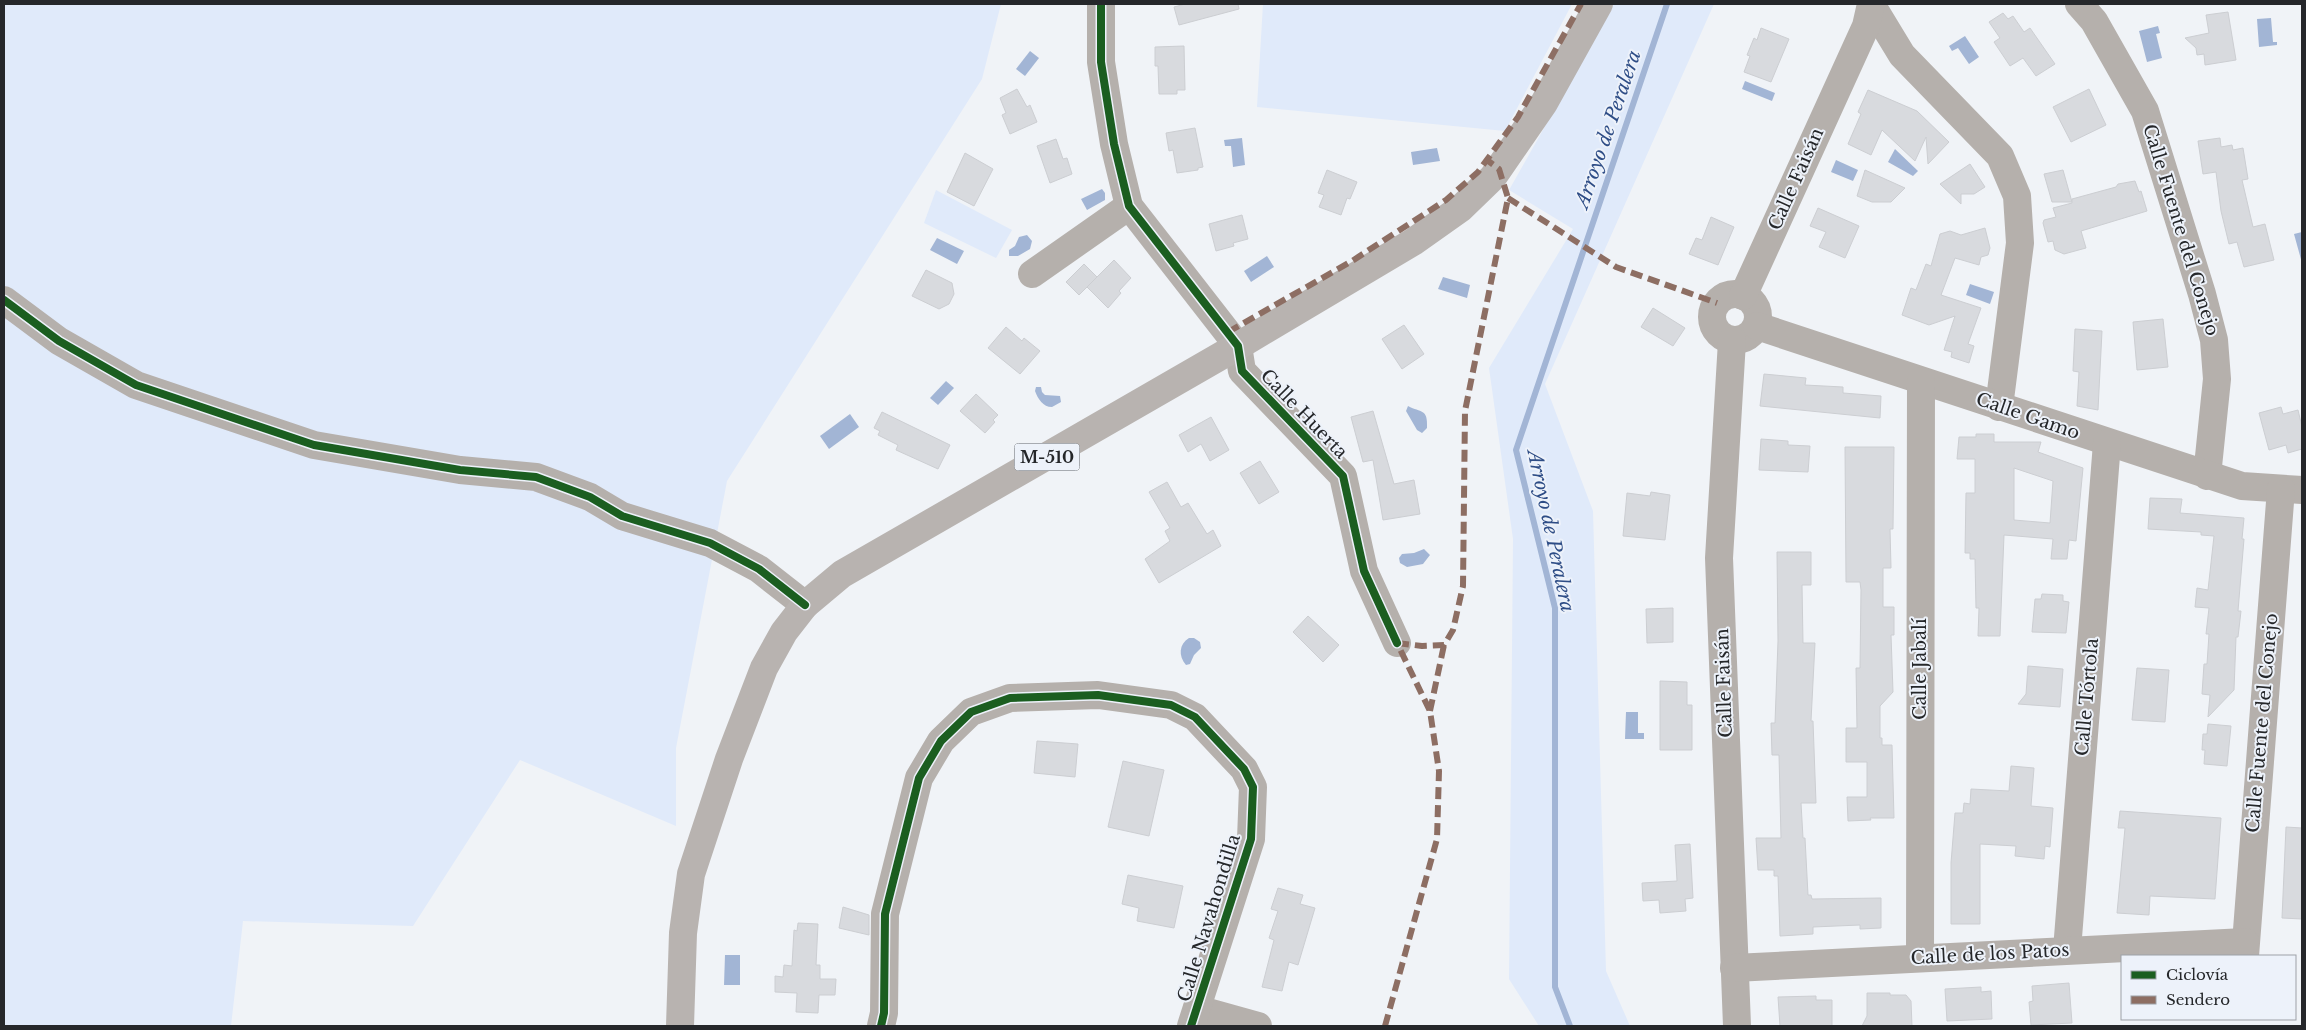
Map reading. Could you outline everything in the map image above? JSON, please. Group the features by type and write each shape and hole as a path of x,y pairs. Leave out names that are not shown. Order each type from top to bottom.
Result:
{"main road":[{"name":"M-510","path":"680,1026 683,933 691,874 729,759 764,668 784,632 805,605 842,574 1238,346 1414,242 1461,208 1493,177 1544,103 1599,4"}],"street":[{"path":"1101,4 1101,62 1114,144 1129,206 1238,346"},
{"path":"1871,4 1902,55 2000,156 2017,196 2020,243 1999,407"},
{"name":"Calle Faisán","path":"1743,296 1866,26 1871,4"},
{"name":"Calle Fuente del Conejo","path":"2079,4 2094,21 2145,111 2202,294 2214,340 2217,378 2207,476"},
{"path":"1849,63 1881,54 1902,55"},
{"path":"1032,274 1129,206"},
{"path":"1734,294 1743,296 1751,301 1756,308 1758,317 1756,326 1751,334 1742,339 1732,340 1723,337 1716,330 1712,322 1712,312 1716,303 1724,297 1734,294"},
{"path":"4,300 59,340 136,385 314,445 460,470 536,476 590,497 622,516 710,543 759,569 805,605"},
{"name":"Calle Gamo","path":"1756,326 2207,476 2242,486 2292,490"},
{"name":"Calle Faisán","path":"1732,340 1719,558 1737,1026"},
{"name":"Calle Huerta","path":"1238,346 1242,371 1343,476 1364,571 1397,643"},
{"name":"Calle Jabalí","path":"1920,958 1921,381"},
{"name":"Calle Tórtola","path":"2067,950 2107,443"},
{"name":"Calle Fuente del Conejo","path":"2245,949 2292,490"},
{"name":"Calle Navahondilla","path":"881,1026 884,1013 886,914 919,778 940,741 971,712 1010,698 1098,695 1171,706 1195,717 1244,769 1252,787 1251,839 1194,1018 1258,1026"},
{"name":"Calle de los Patos","path":"1734,968 2067,950 2245,949"}],"shaded area":[{"path":"4,4 1001,4 982,79 727,481 676,748 676,826 520,760 413,926 243,921 231,1026 4,1026"},
{"path":"1263,4 1572,4 1505,131 1257,107"},
{"path":"1614,4 1714,4 1545,384 1593,511 1606,971 1630,1026 1539,1026 1509,979 1513,539 1489,368 1573,229 1509,190"},
{"path":"936,190 1012,230 996,258 924,223"}],"water":[{"path":"2271,18 2273,42 2277,42 2277,45 2259,47 2257,19"},
{"path":"2158,26 2160,33 2156,34 2162,58 2147,62 2139,31"},
{"path":"1965,36 1979,57 1969,64 1958,48 1952,51 1949,46"},
{"path":"1030,51 1039,58 1025,76 1016,69"},
{"path":"1745,81 1775,93 1772,101 1742,89"},
{"path":"1242,138 1245,165 1233,167 1231,146 1225,146 1224,140"},
{"path":"1437,148 1440,161 1413,165 1411,152"},
{"path":"1895,149 1918,171 1913,176 1888,162"},
{"path":"1836,160 1858,170 1853,181 1831,172"},
{"path":"1102,189 1105,193 1105,200 1087,210 1081,199"},
{"path":"2302,232 2302,263 2294,234"},
{"path":"1027,235 1032,241 1030,249 1018,256 1009,256 1009,250 1015,246 1019,237"},
{"path":"937,238 964,251 957,264 930,250"},
{"path":"1267,256 1274,267 1251,282 1244,271"},
{"path":"1443,277 1470,285 1467,298 1438,289"},
{"path":"1970,284 1994,292 1990,304 1966,295"},
{"path":"946,381 954,388 938,405 930,398"},
{"path":"1036,387 1041,387 1045,395 1060,396 1061,402 1052,407 1046,406 1038,397 1035,391"},
{"path":"1408,406 1425,414 1427,428 1422,433 1417,430 1406,411"},
{"path":"850,414 859,427 829,449 820,436"},
{"path":"1424,549 1430,555 1423,564 1407,567 1400,563 1399,558 1402,554 1414,553"},
{"path":"1189,638 1194,638 1200,642 1201,648 1194,655 1190,664 1186,665 1183,662 1181,650 1183,643"},
{"path":"1626,712 1638,712 1638,733 1644,733 1644,739 1625,739"},
{"path":"725,955 740,955 740,985 724,985"}],"building":[{"path":"1185,4 1238,4 1239,9 1179,25 1174,7"},
{"path":"2228,12 2236,60 2205,65 2204,54 2197,55 2196,48 2185,38 2209,33 2206,15"},
{"path":"2003,13 2008,19 2013,16 2024,32 2030,28 2055,64 2036,76 2023,58 2010,66 1994,42 2000,38 1989,22"},
{"path":"1761,28 1789,39 1771,82 1744,72 1750,56 1747,55 1754,38 1757,40"},
{"path":"1184,46 1185,90 1177,90 1177,94 1159,94 1158,66 1155,66 1155,47"},
{"path":"1017,89 1027,107 1030,105 1037,122 1010,134 1002,115 1006,113 1000,98"},
{"path":"2089,89 2106,125 2071,142 2053,107"},
{"path":"1868,90 1917,111 1949,142 1928,164 1926,137 1915,161 1882,130 1871,155 1848,144 1861,114 1858,112"},
{"path":"1195,128 1203,167 1198,168 1198,170 1177,173 1173,150 1169,151 1166,133"},
{"path":"2220,138 2221,147 2232,145 2233,150 2243,148 2248,179 2242,180 2253,227 2265,224 2274,260 2244,267 2237,242 2229,244 2221,211 2216,172 2203,174 2198,141"},
{"path":"1056,139 1063,159 1067,158 1072,174 1050,183 1037,146"},
{"path":"965,153 993,169 974,206 947,192"},
{"path":"1970,164 1985,187 1974,194 1961,194 1961,204 1940,184"},
{"path":"1327,170 1357,182 1350,199 1347,198 1341,215 1319,207 1324,195 1318,193"},
{"path":"1865,170 1905,188 1891,202 1872,202 1857,196"},
{"path":"2063,170 2072,202 2052,202 2044,174"},
{"path":"2135,181 2139,192 2141,191 2147,211 2081,231 2086,248 2064,254 2055,250 2053,241 2048,242 2043,223 2044,220 2056,217 2053,208 2072,203 2072,199 2116,187 2118,184"},
{"path":"1818,208 1859,226 1845,258 1819,247 1826,232 1810,226"},
{"path":"1242,215 1248,239 1233,243 1234,246 1216,251 1209,224"},
{"path":"1711,217 1734,227 1718,265 1689,254 1696,238 1702,240"},
{"path":"1985,228 1990,248 1988,255 1981,257 1979,265 1955,258 1941,295 1981,308 1968,344 1974,346 1969,363 1951,357 1952,352 1944,350 1955,316 1929,325 1902,315 1911,288 1916,290 1926,264 1931,266 1940,234 1950,231 1961,235"},
{"path":"1114,260 1131,278 1119,291 1121,293 1108,308 1087,287"},
{"path":"1084,264 1097,277 1079,295 1066,282"},
{"path":"926,270 952,283 954,294 949,304 939,309 912,296"},
{"path":"1653,308 1685,328 1673,346 1641,327"},
{"path":"2163,319 2168,367 2137,370 2133,322"},
{"path":"1404,325 1424,354 1402,369 1382,339"},
{"path":"1006,327 1022,341 1024,338 1040,351 1020,374 988,348"},
{"path":"2075,329 2102,331 2098,410 2077,406 2079,372 2073,371"},
{"path":"1764,374 1806,378 1805,385 1843,387 1843,393 1881,396 1880,418 1760,406"},
{"path":"976,394 998,415 993,420 995,422 985,433 960,411"},
{"path":"2281,407 2283,414 2298,410 2302,427 2302,449 2288,453 2286,445 2269,450 2259,413"},
{"path":"1373,411 1394,484 1414,480 1420,514 1383,520 1373,460 1363,462 1351,417"},
{"path":"882,412 950,445 938,469 896,450 898,445 878,435 880,431 874,428"},
{"path":"1211,417 1229,450 1210,461 1201,444 1188,452 1179,435"},
{"path":"1976,434 1994,434 1994,442 2041,442 2038,452 2083,468 2076,541 2069,540 2067,559 2051,559 2053,539 2004,535 2000,636 1978,636 1979,608 1976,608 1975,559 1970,559 1970,553 1965,553 1966,493 1975,493 1975,459 1957,459 1959,437 1976,437","holes":["2014,468 2053,481 2050,523 2014,520"]},
{"path":"1761,439 1788,441 1788,445 1810,446 1808,472 1759,470"},
{"path":"1845,447 1894,447 1893,529 1890,529 1891,568 1883,568 1883,607 1894,607 1894,635 1891,635 1893,692 1880,706 1880,738 1882,738 1882,745 1892,745 1894,818 1870,818 1871,820 1848,821 1847,797 1867,797 1867,762 1846,762 1846,728 1857,728 1856,668 1860,668 1861,590 1860,582 1846,582"},
{"path":"1260,461 1279,492 1259,504 1240,473"},
{"path":"1167,482 1181,507 1188,503 1207,534 1213,530 1221,546 1159,583 1145,559 1170,541 1165,531 1170,528 1149,492"},
{"path":"1651,492 1670,495 1665,540 1623,536 1627,493 1650,496"},
{"path":"2150,498 2182,499 2180,513 2244,518 2238,611 2241,611 2238,637 2236,637 2234,690 2208,717 2210,695 2202,694 2204,664 2207,664 2209,634 2206,634 2209,608 2195,607 2197,588 2208,590 2214,536 2201,535 2201,532 2148,529"},
{"path":"1777,552 1811,552 1811,585 1802,585 1803,643 1815,643 1811,721 1813,721 1816,803 1801,803 1808,895 1811,895 1812,899 1881,898 1881,928 1860,929 1860,925 1813,927 1813,934 1780,936 1778,876 1774,876 1774,870 1758,870 1756,838 1781,838 1779,755 1772,755 1771,723 1775,723 1778,641"},
{"path":"2042,594 2063,595 2063,601 2069,602 2066,633 2032,632 2035,599 2041,599"},
{"path":"1673,608 1673,642 1647,643 1646,609"},
{"path":"1308,616 1339,645 1323,662 1293,632"},
{"path":"2028,666 2063,669 2060,707 2018,704 2026,694"},
{"path":"2137,668 2169,670 2165,722 2132,720"},
{"path":"1660,681 1687,682 1687,705 1692,705 1692,750 1660,750"},
{"path":"2208,724 2231,726 2227,766 2204,764 2205,750 2202,750 2203,734 2207,734"},
{"path":"1037,741 1078,744 1075,777 1034,773"},
{"path":"1123,761 1164,770 1149,836 1108,827"},
{"path":"2011,766 2034,768 2031,806 2053,808 2050,847 2045,846 2044,859 2015,856 2016,846 1980,844 1980,924 1951,924 1951,863 1955,813 1963,813 1964,803 1970,804 1971,789 2009,791"},
{"path":"2120,811 2221,818 2215,899 2150,896 2149,915 2117,913 2125,828 2118,828"},
{"path":"2286,827 2302,828 2302,919 2282,918"},
{"path":"1690,844 1693,898 1685,899 1686,911 1660,913 1659,900 1643,901 1642,883 1677,881 1675,845"},
{"path":"1128,875 1183,886 1174,928 1137,921 1139,908 1122,904"},
{"path":"1278,888 1303,895 1300,904 1315,908 1298,965 1289,962 1282,991 1262,987 1274,940 1269,938 1278,911 1271,909"},
{"path":"843,907 869,915 869,935 839,928"},
{"path":"798,923 818,924 816,965 820,965 820,979 836,979 835,995 819,995 818,1013 796,1012 797,993 775,992 775,976 783,977 784,965 792,966 794,930 797,931"},
{"path":"2069,983 2072,1023 2031,1025 2029,1002 2033,1001 2032,986"},
{"path":"1981,987 1981,992 1991,991 1992,1019 1947,1021 1945,989"},
{"path":"1867,993 1906,995 1911,1001 1912,1026 1862,1026 1867,1016"},
{"path":"1816,996 1816,1000 1832,1000 1832,1026 1780,1026 1778,997"}],"waterway":[{"name":"Arroyo de Peralera","path":"1570,1026 1555,987 1555,608 1516,450 1667,4"}],"marked path":[{"path":"1228,332 1352,261 1446,200 1478,172 1518,117 1581,4"},
{"path":"1397,643 1422,646 1444,645 1453,630 1463,586 1465,411 1508,198 1499,169 1487,160"},
{"path":"1508,198 1616,267 1717,303"},
{"path":"1385,1026 1437,839 1439,771 1430,711 1397,643"},
{"path":"1430,711 1444,645"}],"cycle path":[{"path":"1101,4 1101,62 1114,144 1129,206 1238,346 1242,371 1343,476 1364,571 1397,643"},
{"path":"4,300 59,341 136,385 314,445 460,470 536,477 590,497 622,516 710,543 759,569 805,605"},
{"path":"881,1026 884,1013 885,914 919,778 941,741 971,712 1010,698 1098,695 1171,705 1195,717 1244,769 1253,787 1251,839 1191,1026"}]}
